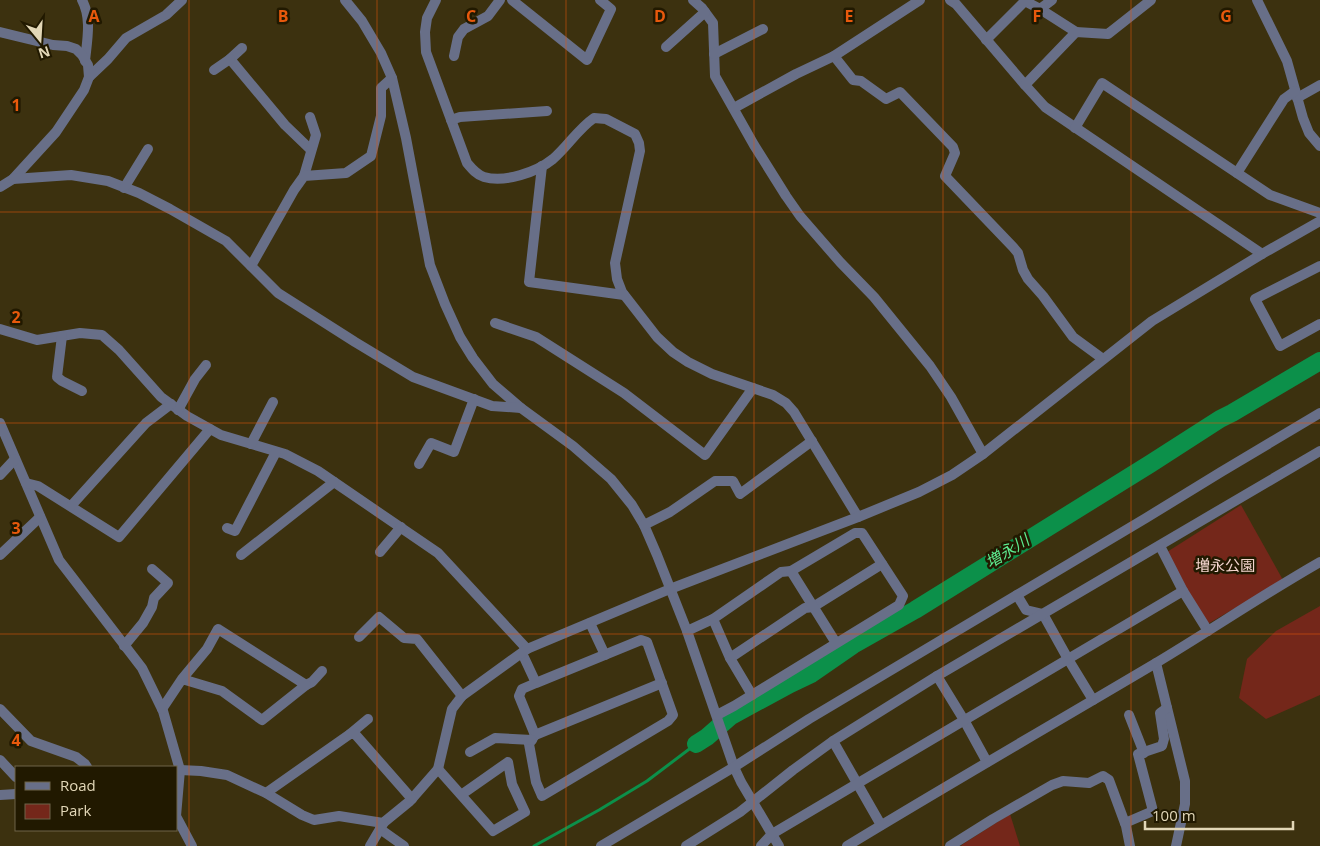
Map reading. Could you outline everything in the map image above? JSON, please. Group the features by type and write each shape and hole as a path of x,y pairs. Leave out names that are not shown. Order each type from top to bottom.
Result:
{"street":[{"path":"82,0 86,7 89,27 85,61"},
{"path":"0,187 13,179 56,132 84,90 89,77 126,38 166,15 182,0"},
{"path":"345,0 362,21 381,53 392,78 406,138 430,265 460,337 493,384 611,478 632,505 644,525 687,630 734,767 779,846"},
{"path":"436,0 427,18 425,32 426,52 467,163 474,172 484,177 520,176 553,159 594,118 606,120 635,134 640,151 614,263 617,279 624,294 657,337 673,352 712,374 773,395 786,403 794,412 858,517"},
{"path":"454,56 458,37 464,29 488,16 500,0"},
{"path":"512,0 587,60 611,9 600,0"},
{"path":"693,0 713,23 715,76 754,145 786,196 800,216 874,297 930,366 951,397 982,454"},
{"path":"734,108 796,74 834,56 920,0"},
{"path":"950,0 956,4 1045,107 1262,254"},
{"path":"1040,9 1052,0"},
{"path":"986,40 1025,1 1076,32 1108,34 1151,0"},
{"path":"1257,0 1287,61 1303,118 1310,134 1320,146"},
{"path":"666,47 705,12"},
{"path":"714,54 762,30"},
{"path":"0,32 76,50 82,55 88,65 89,77"},
{"path":"1025,86 1076,32"},
{"path":"214,70 242,48"},
{"path":"834,56 853,80 861,81 886,99 900,92 953,147 955,153 944,176 1018,253 1028,279 1074,337 1103,359"},
{"path":"230,59 285,125 311,150"},
{"path":"304,176 346,173 371,156 381,116 381,88 392,78"},
{"path":"1075,128 1102,84 1270,195 1320,214"},
{"path":"1237,173 1284,98 1320,84"},
{"path":"451,120 460,117 547,111"},
{"path":"251,266 294,190 304,176 316,134 310,117"},
{"path":"1310,134 1320,129"},
{"path":"124,188 148,149"},
{"path":"542,166 530,282 624,294"},
{"path":"13,179 71,175 108,181 139,193 226,241 278,293 413,377 492,406 521,408"},
{"path":"370,846 382,826 412,799 438,769 452,709 462,696 525,651 670,589 919,492 952,475 982,454 1152,321 1320,221"},
{"path":"1320,266 1255,300 1280,346 1320,324"},
{"path":"494,323 536,337 544,342 624,393 705,455 753,388"},
{"path":"0,330 37,340 80,333 102,335 119,350 161,397 187,416 221,435 285,454 318,471 438,553 525,651 536,683"},
{"path":"62,336 57,377 82,391"},
{"path":"71,506 146,423 174,407 206,366"},
{"path":"419,464 431,443 454,452 474,399"},
{"path":"251,444 273,402"},
{"path":"601,846 734,767 809,718 1320,413"},
{"path":"0,424 59,560 142,668 162,709 180,770 178,793"},
{"path":"26,483 38,486 119,537 210,429"},
{"path":"644,525 670,512 716,481 733,481 740,494 812,441"},
{"path":"686,846 740,812 833,741 937,676 1320,451"},
{"path":"235,531 276,452"},
{"path":"0,475 15,459"},
{"path":"241,555 334,482"},
{"path":"0,555 40,517"},
{"path":"380,552 401,528"},
{"path":"687,630 712,619 781,572 790,571 856,533 862,533 903,596 899,605 717,715"},
{"path":"1160,546 1208,631"},
{"path":"847,846 1156,663 1320,562"},
{"path":"730,658 805,608 813,607 882,564"},
{"path":"124,646 143,623 152,607 154,598 168,583 152,568"},
{"path":"790,571 836,643"},
{"path":"761,846 772,834 1184,590"},
{"path":"1017,595 1026,610 1043,614 1093,700"},
{"path":"359,637 379,618 404,638 417,639 462,696"},
{"path":"712,619 730,658 752,695"},
{"path":"590,623 604,655"},
{"path":"162,709 182,679 207,649 218,629 306,685"},
{"path":"641,640 647,642 673,715 668,721 542,796 536,782 528,744 533,737 520,696 522,689 641,640"},
{"path":"1156,663 1184,781 1185,804 1176,846"},
{"path":"182,679 222,691 262,720 312,682 322,671"},
{"path":"937,676 987,762"},
{"path":"470,752 495,738 533,737 662,683"},
{"path":"1124,823 1153,811 1138,754 1162,746 1164,739 1160,713 1167,708"},
{"path":"0,709 30,740 76,757 87,766"},
{"path":"1129,715 1144,753"},
{"path":"266,793 350,734 368,719"},
{"path":"350,734 356,734 412,799"},
{"path":"833,741 881,825"},
{"path":"0,760 15,776"},
{"path":"438,769 461,795 493,831 525,812 512,784 508,762 461,795"},
{"path":"180,770 228,775 266,793 302,815 314,820 340,816 382,826 404,846"},
{"path":"950,846 993,818 1052,785 1063,781 1089,783 1102,776 1109,780 1130,846"},
{"path":"0,795 15,794"},
{"path":"179,827 192,846"}],"green space":[{"name":"増永公園","path":"1241,505 1283,580 1206,625 1167,552"},
{"path":"1320,606 1320,695 1266,719 1239,698 1247,659 1276,631"},
{"path":"1010,814 1020,846 961,846 963,844"}],"waterway":[{"name":"増永川","path":"696,744 731,716 811,674 853,645 915,610 1220,419 1320,361"},
{"path":"534,846 647,781 696,744"}]}
